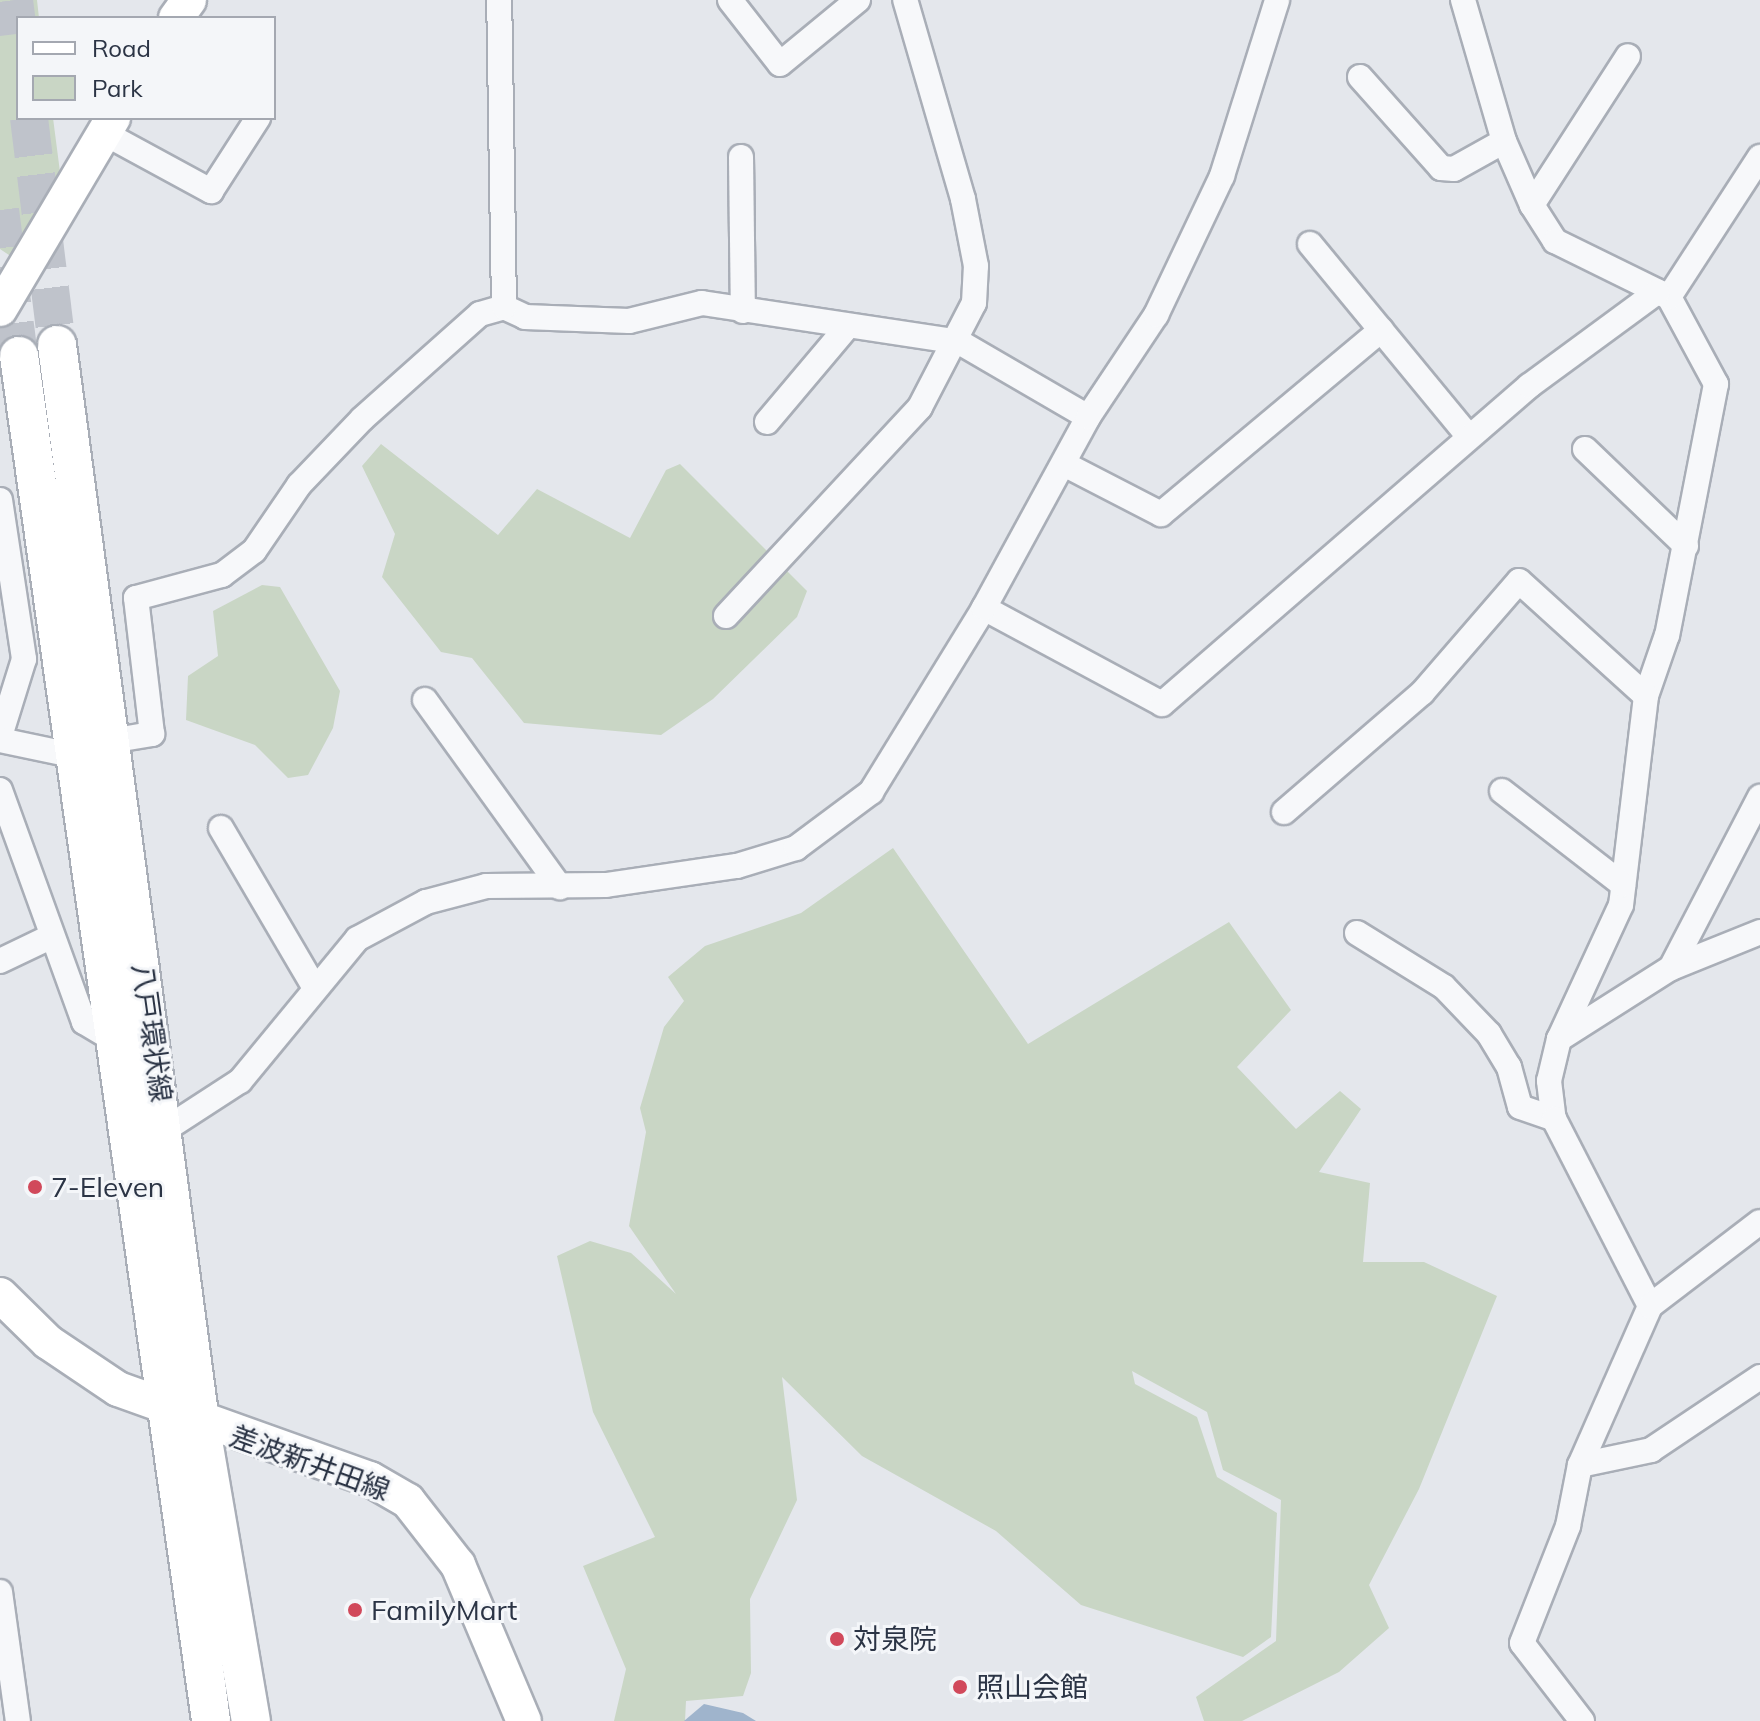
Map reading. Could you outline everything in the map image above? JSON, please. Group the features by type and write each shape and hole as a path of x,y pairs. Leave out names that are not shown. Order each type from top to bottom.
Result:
{"main road":[{"path":"5,286 108,126"},
{"name":"八戸環状線","path":"57,345 117,1042 132,1173 251,1721"},
{"name":"八戸環状線","path":"19,356 166,1129 183,1417 211,1721"},
{"name":"差波新井田線","path":"0,1295 48,1342 183,1417 370,1479 408,1501 458,1565 524,1721"}],"street":[{"path":"499,0 504,307"},
{"path":"730,0 780,64 858,0"},
{"path":"726,616 920,407 959,342 974,303 976,266 905,0"},
{"path":"166,1129 240,1081 357,939 426,902 486,886 560,887 737,866 796,848 842,819 871,792 984,608 1088,417 1156,315 1206,214 1277,0"},
{"path":"1463,0 1504,141 1532,205 1555,241 1663,294 1716,384 1686,546 1646,696 1621,905 1559,1039 1549,1081 1554,1119 1650,1306"},
{"path":"1532,205 1628,56"},
{"path":"1360,77 1441,168 1454,169 1504,141"},
{"path":"108,126 211,191 257,120"},
{"path":"741,157 743,311"},
{"path":"984,608 1162,704 1469,437 1663,294 1760,157"},
{"path":"1310,244 1469,437"},
{"path":"0,500 24,659 0,738 93,749 152,734 136,598 222,575 254,551 299,485 362,419 480,314 504,307 525,317 573,322 629,321 683,303 959,342 1088,417"},
{"path":"767,422 847,327"},
{"path":"1064,464 1161,514 1381,330"},
{"path":"1585,449 1686,546"},
{"path":"1284,812 1422,693 1519,581 1646,696"},
{"path":"425,700 560,887"},
{"path":"1502,791 1623,885"},
{"path":"0,796 48,938 84,1022 117,1042"},
{"path":"1671,968 1760,797"},
{"path":"221,828 315,988"},
{"path":"1559,1039 1671,968 1760,932"},
{"path":"1357,933 1460,1002 1509,1067 1520,1107 1554,1119"},
{"path":"0,961 48,938"},
{"path":"1582,1721 1522,1643 1568,1526 1580,1465 1650,1306 1760,1222"},
{"path":"1580,1465 1651,1450 1760,1377"},
{"path":"0,1592 18,1721"}],"green space":[{"path":"0,0 37,0 39,16 16,16 16,120 53,120 60,172 12,257 0,249"},
{"path":"381,444 498,535 537,489 630,538 666,470 680,464 807,591 797,617 713,699 661,735 524,723 472,658 441,652 382,577 395,534 362,466"},
{"path":"262,585 280,587 340,691 333,728 308,775 288,778 255,745 186,720 188,676 218,656 213,611"},
{"path":"893,848 1028,1044 1229,922 1291,1010 1237,1067 1296,1129 1340,1091 1361,1109 1319,1172 1370,1183 1363,1262 1424,1262 1497,1296 1419,1489 1369,1585 1389,1628 1339,1672 1242,1721 1204,1721 1196,1697 1276,1641 1281,1500 1223,1470 1207,1412 1132,1371 1135,1384 1197,1417 1217,1477 1277,1513 1271,1637 1243,1657 1081,1605 996,1531 862,1456 782,1377 797,1500 750,1599 751,1673 743,1696 686,1701 685,1721 614,1721 626,1669 583,1566 655,1537 593,1412 557,1256 590,1241 631,1253 676,1294 629,1226 646,1132 640,1108 664,1027 684,1001 668,977 705,946 801,913"}],"water":[{"path":"704,1704 743,1713 756,1721 684,1721"}],"tunnel":[{"path":"14,0 16,17"},
{"path":"29,120 57,345"},
{"path":"0,210 19,356"}],"place":[{"name":"7-Eleven","path":"35,1187"},
{"name":"FamilyMart","path":"355,1610"},
{"name":"対泉院","path":"837,1639"},
{"name":"照山会館","path":"960,1687"}]}
